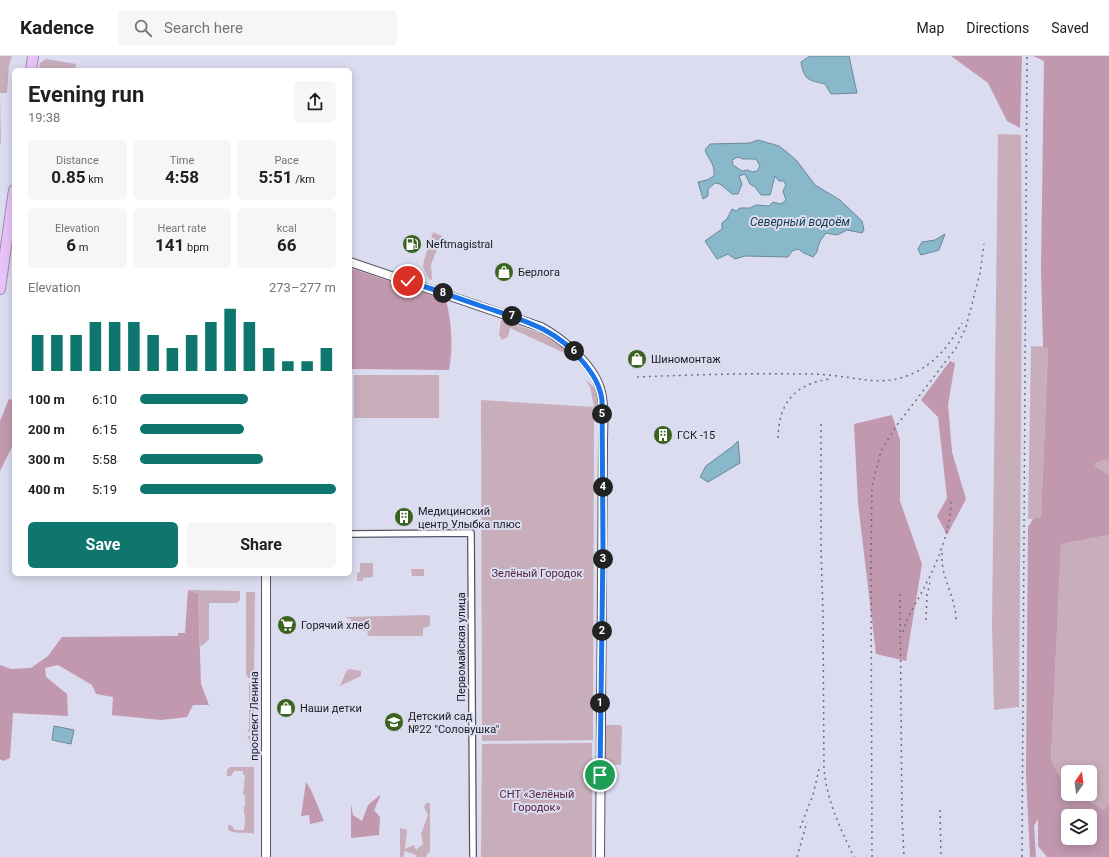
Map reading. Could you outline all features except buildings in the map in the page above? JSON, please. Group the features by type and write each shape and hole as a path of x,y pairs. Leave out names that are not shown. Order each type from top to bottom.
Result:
{"highway":[{"path":"31,68 33,56"},
{"path":"0,289 12,214"}],"main road":[{"path":"352,263 541,327 558,337 573,350 597,381 602,400 603,442 600,857"},
{"name":"проспект Ленина","path":"266,576 266,857"}],"street":[{"name":"Первомайская улица","path":"352,534 471,532 473,857"}],"green space":[{"path":"0,56 12,56 9,65 7,93 0,93"},
{"path":"46,59 76,64 75,68 39,68 40,63"},
{"path":"0,93 1,144 0,144"},
{"path":"998,134 1021,135 1022,273 1019,707 994,710 992,624"},
{"path":"433,232 442,236 431,265 432,280 429,279 423,267"},
{"path":"501,320 541,333 563,346 571,356 510,328 508,337 502,340 499,335"},
{"path":"1031,346 1048,347 1041,519 1028,519"},
{"path":"354,375 439,375 439,418 354,418"},
{"name":"Зелёный Городок","path":"585,379 595,388 598,404 594,408 593,740 482,741 481,400 594,407 590,387"},
{"path":"1109,459 1109,475 1095,466 1095,463"},
{"path":"1109,535 1109,804 1104,810 1089,801 1097,801 1097,765 1061,765 1061,779 1051,760 1061,544"},
{"path":"360,563 373,563 373,577 363,578 363,581 357,581 357,573 360,572"},
{"path":"411,569 424,569 424,576 412,576"},
{"path":"188,590 240,591 240,600 237,603 209,603 209,639 200,646 198,594"},
{"path":"246,592 255,592 254,678 248,678 246,674"},
{"path":"430,616 430,626 423,628 422,636 369,636 367,631 348,631 348,628 351,628 351,619 346,618 346,617"},
{"path":"349,669 361,671 361,676 340,686 346,672"},
{"path":"249,683 254,683 254,757 250,757 250,741 247,736 250,736 250,732 247,732 249,729"},
{"path":"620,725 622,727 621,765 603,764 604,726"},
{"name":"СНТ «Зелёный Городок»","path":"592,743 592,857 481,857 482,744"},
{"path":"230,767 254,767 254,834 238,833 228,830 228,825 231,825 235,830 244,830 245,795 243,795 245,775 243,775 243,771 234,771 231,776 227,776 227,770"},
{"path":"426,803 430,803 430,853 428,852 426,857 417,857 416,855 405,851 403,857 400,857 400,828 407,830 405,849 414,845 416,850 423,844 421,834 428,815 424,807"}],"shaded area":[{"path":"951,56 1022,56 1020,128 1007,121 988,83"},
{"path":"1033,56 1109,56 1109,459 1095,463 1095,466 1109,475 1109,535 1061,544 1051,760 1061,779 1061,801 1089,801 1104,810 1109,804 1109,857 1047,857 1038,846 1038,819 1034,826 1036,857 1030,857 1026,775 1028,527 1033,519 1041,518 1048,348 1043,347 1041,269 1044,61"},
{"path":"352,269 446,300 450,318 451,335 449,370 352,369"},
{"path":"950,361 955,363 948,405 952,452 966,499 947,535 937,516 947,498 938,417 921,400"},
{"path":"9,399 12,400 12,447 0,471 0,421"},
{"path":"892,415 900,440 900,501 922,564 906,661 876,654 858,503 854,424"},
{"path":"188,590 198,594 201,684 209,705 193,705 187,717 161,720 112,715 113,697 96,694 92,685 58,665 45,668 46,677 67,694 68,716 13,713 10,758 3,761 0,759 0,665 11,669 31,668 48,656 62,637 178,636 178,633 185,633"},
{"path":"306,782 324,821 310,824 309,815 301,816"},
{"path":"380,795 374,810 380,817 379,835 351,838 351,804 353,815 362,821 368,805"}],"water":[{"path":"810,56 849,56 857,93 831,94 825,84 811,80 805,76 801,62"},
{"name":"Северный водоём","path":"758,140 779,146 788,153 797,161 815,185 840,200 862,221 864,230 862,233 847,230 837,235 826,233 813,257 798,249 792,251 788,257 745,256 735,259 728,254 717,259 705,241 722,229 722,223 727,219 732,209 736,211 740,208 750,208 756,205 769,206 773,202 781,204 786,200 783,191 786,185 784,181 779,181 775,176 770,195 761,195 755,187 750,184 745,174 739,176 742,184 738,194 732,194 720,184 715,183 708,189 708,196 703,199 698,182 707,180 714,176 713,165 705,150 710,144 750,143","holes":["738,157 743,159 756,159 760,166 757,171 742,171 733,165 732,160"]},
{"path":"945,234 939,250 921,255 918,249 922,242 935,240"},
{"path":"738,441 740,463 708,482 700,477 706,466"},
{"path":"54,726 74,730 71,744 52,740"}],"railway":[{"path":"1022,857 1027,56"},
{"path":"872,857 872,486 881,451 897,425 956,348 966,327 980,273 984,244"},
{"path":"637,377 737,374 809,374 879,381 899,379 918,371 940,354 962,323"},
{"path":"778,438 782,414 791,397 798,390 807,385 830,379"},
{"path":"821,424 824,769 831,803 839,825 854,857"},
{"path":"903,632 938,557 946,535 951,502"},
{"path":"942,553 943,570 954,603 956,620"},
{"path":"926,620 927,595 930,583"},
{"path":"900,594 902,817 904,857"},
{"path":"800,828 813,795 820,765"},
{"path":"940,810 941,857"},
{"path":"797,857 807,822"}],"place":[{"name":"Neftmagistral","path":"412,244"},
{"name":"Берлога","path":"504,272"},
{"name":"Шиномонтаж","path":"637,359"},
{"name":"ГСК -15","path":"663,435"},
{"name":"Медицинский центр Улыбка плюс","path":"404,517"},
{"name":"Горячий хлеб","path":"287,625"},
{"name":"Наши детки","path":"286,708"},
{"name":"Детский сад №22 \"Соловушка\"","path":"394,722"}],"route":[{"path":"408,281 541,327 558,337 573,350 592,372 600,388 602,400 603,442 603,547 600,775"}]}
